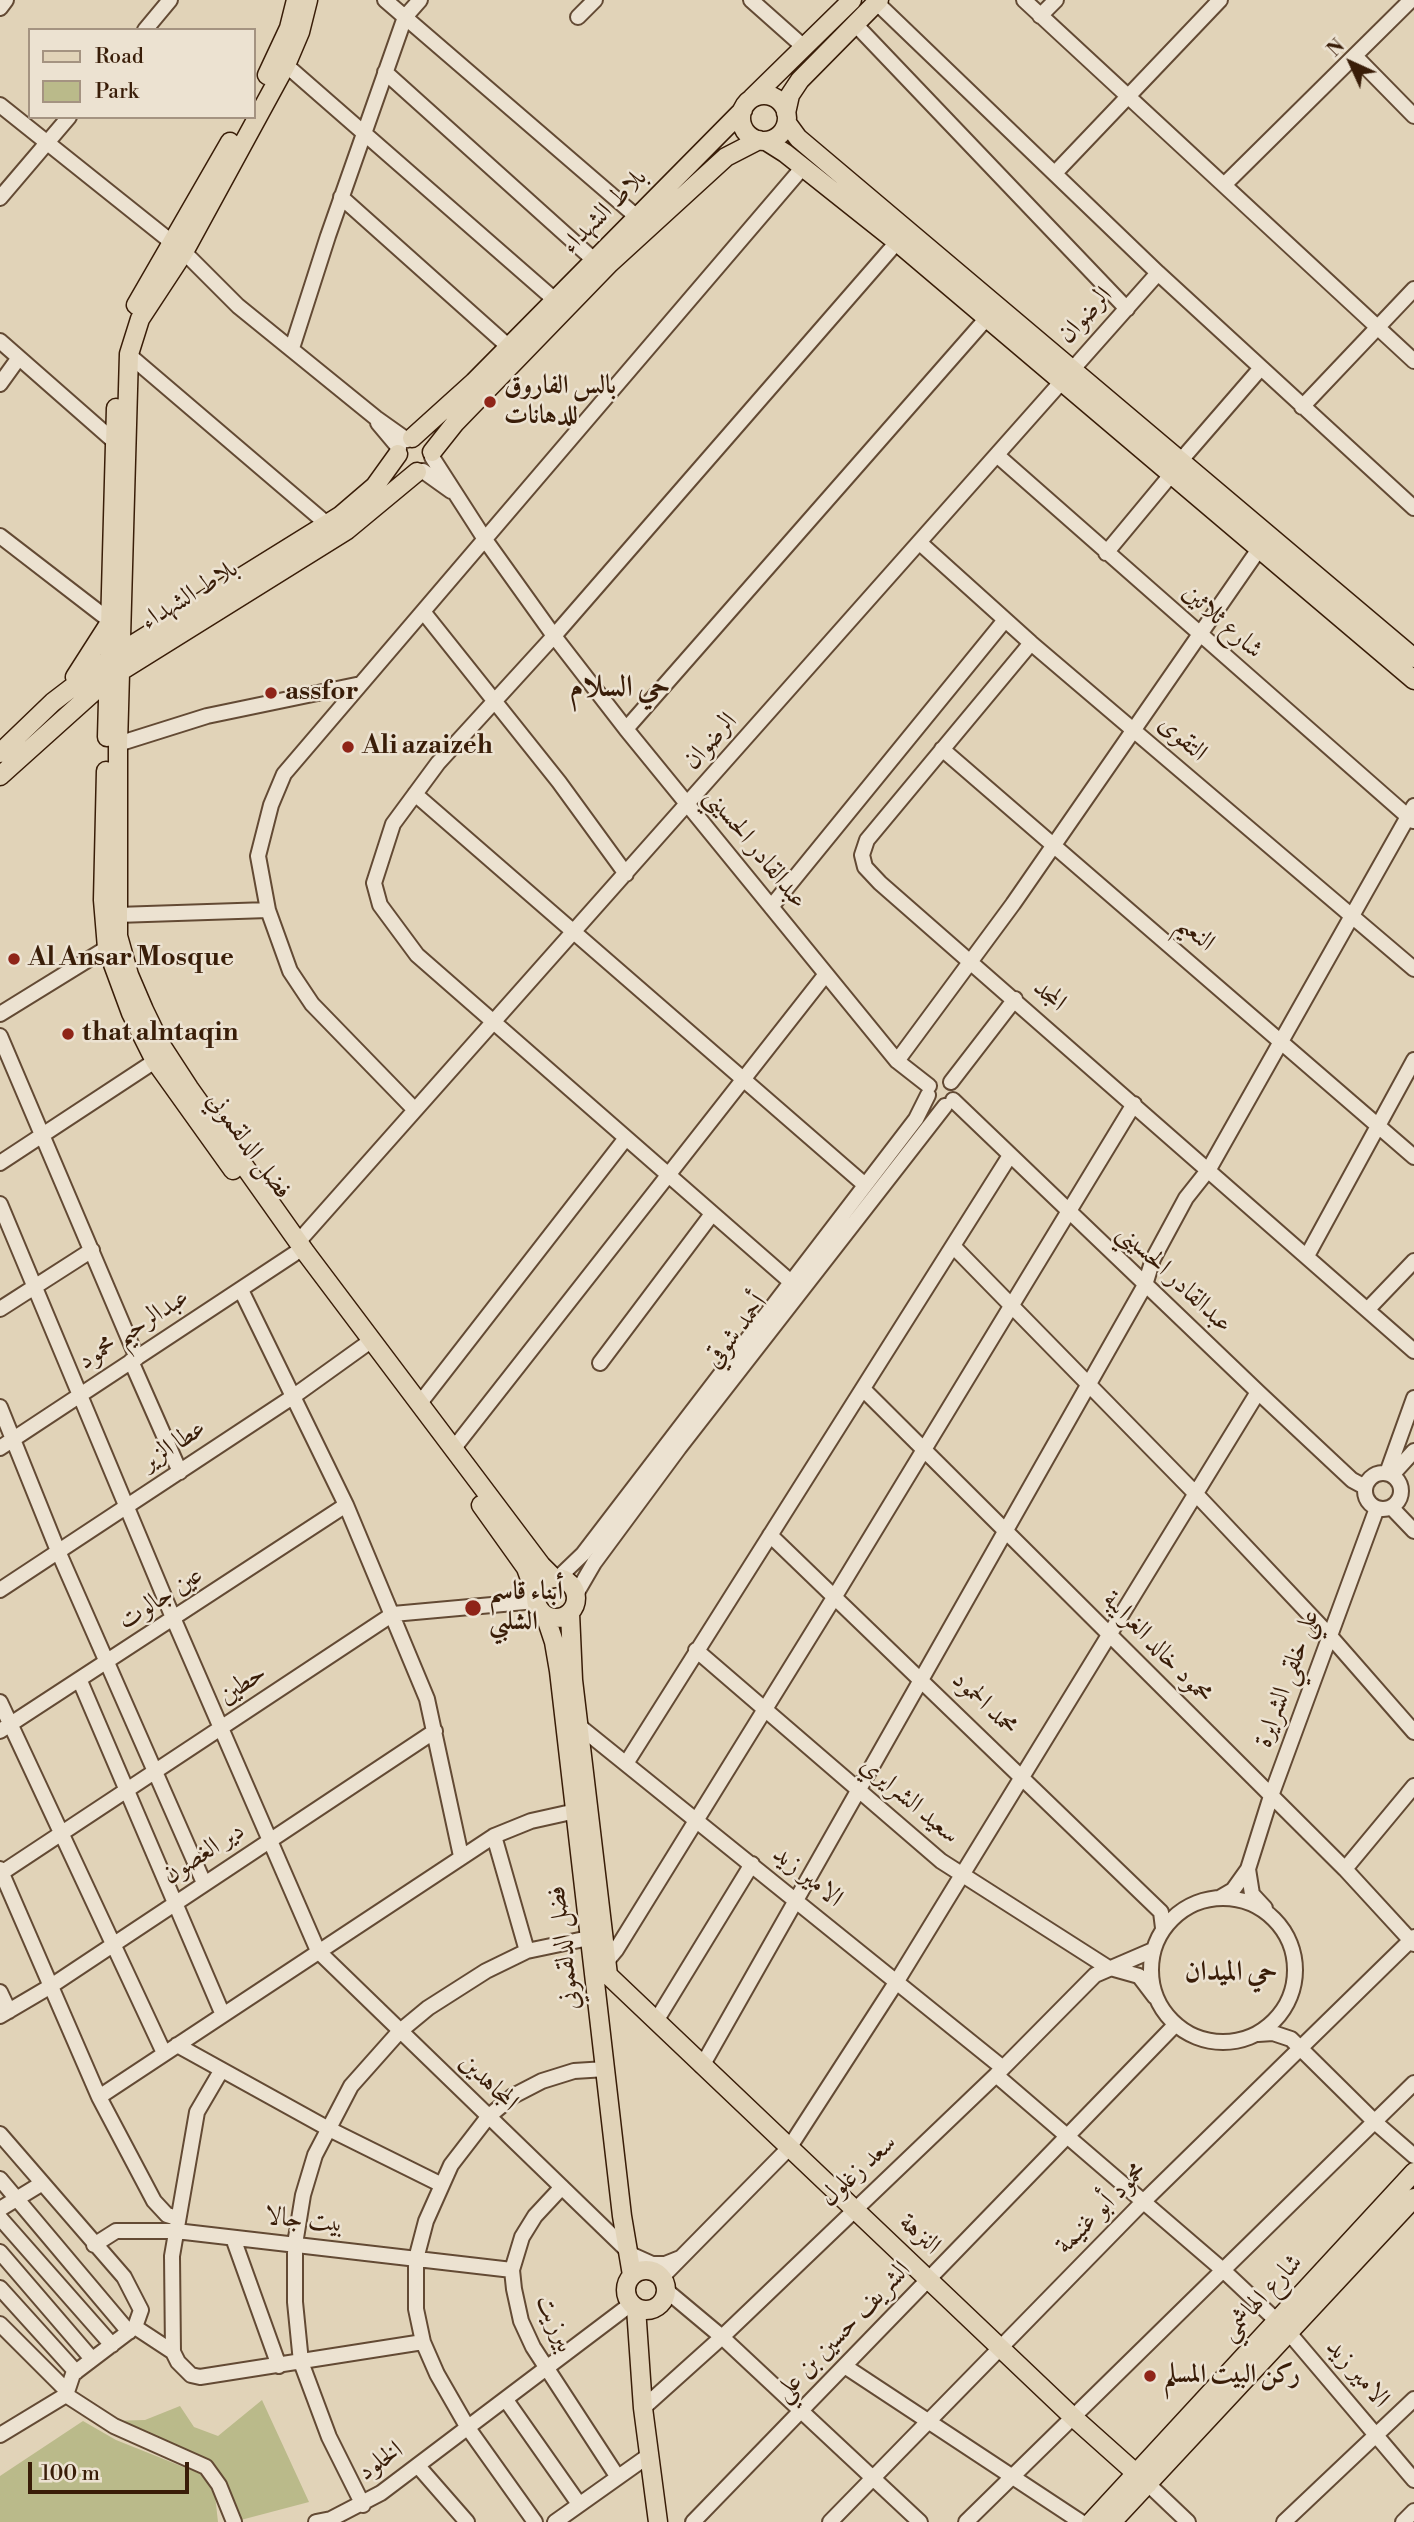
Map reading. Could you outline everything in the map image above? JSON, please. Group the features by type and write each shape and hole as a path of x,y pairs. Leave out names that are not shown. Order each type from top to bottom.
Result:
{"main road":[{"path":"256,95 276,58 296,0"},
{"path":"256,116 286,65 300,32 308,0"},
{"name":"بلاط الشهداء","path":"171,631 327,524 375,486 404,445 509,347 852,0"},
{"path":"763,140 777,137 787,118 790,96 800,80 878,1"},
{"path":"798,138 794,114 800,80"},
{"path":"1414,659 1182,459 798,138 775,97 762,95 746,105 744,129 785,153 897,242 1414,680"},
{"path":"0,776 58,710 113,620 129,355 140,319 243,119"},
{"path":"114,665 115,442 122,354 130,315 178,247 254,119"},
{"path":"724,130 734,140 737,149"},
{"path":"785,153 788,145 798,138"},
{"name":"بلاط الشهداء","path":"171,631 347,530 426,463 455,423 600,272 737,149 763,140"},
{"path":"427,442 426,463 405,470 404,445 427,442"},
{"path":"113,620 171,631"},
{"path":"0,753 114,665 171,631"},
{"path":"120,706 132,677 171,631"},
{"name":"فضل الدلقموني","path":"114,665 120,706 117,915 126,965 161,1045 296,1248"},
{"name":"فضل الدلقموني","path":"114,665 107,728 103,900 107,948 131,1013 155,1061 368,1344 523,1563 554,1642 626,2249 632,2275"},
{"path":"58,710 88,710 102,718 107,728"},
{"name":"فضل الدلقموني","path":"368,1344 420,1404 541,1565 556,1578"},
{"path":"570,1613 558,1618 539,1604 544,1581 556,1578 571,1585 576,1594 570,1613 579,1726 606,1962 608,1975 616,1984"},
{"path":"596,1997 602,1984 616,1984"},
{"name":"النزهة","path":"616,1984 1073,2417 1142,2479"},
{"name":"شارع الهاشمي","path":"1284,2327 1414,2172"},
{"name":"شارع الهاشمي","path":"1091,2522 1142,2479 1284,2327 1414,2198"},
{"path":"633,2306 656,2308 664,2284 650,2270 632,2275 626,2293 633,2306 648,2456 658,2522"},
{"name":"شارع الهاشمي","path":"1112,2522 1142,2479"}],"street":[{"path":"0,8 6,0"},
{"path":"147,28 170,0"},
{"path":"385,0 636,217"},
{"path":"292,348 385,72 405,18 420,0"},
{"path":"578,18 595,0"},
{"path":"751,0 806,48"},
{"path":"1024,0 1414,361"},
{"path":"1040,16 1056,0"},
{"path":"1056,172 1220,0"},
{"path":"1225,184 1411,0"},
{"path":"878,1 1158,273 1414,508"},
{"path":"855,24 1127,309"},
{"path":"1356,57 1413,115"},
{"path":"286,65 365,130 555,300"},
{"path":"385,72 594,260"},
{"path":"0,105 178,247 238,306 376,418 404,445"},
{"path":"0,198 67,119"},
{"path":"415,1110 312,1004 290,971 268,910 258,856 271,805 285,774 425,614 803,167"},
{"path":"341,197 509,347"},
{"path":"796,1286 405,944 380,905 374,883 377,866 393,824 415,794 897,242"},
{"name":"الرضوان","path":"296,1248 415,1110 575,933 1158,273"},
{"path":"1302,407 1414,289"},
{"path":"626,729 986,319"},
{"path":"0,341 115,442"},
{"path":"129,355 327,524"},
{"path":"0,384 18,359"},
{"path":"1182,459 1260,369"},
{"name":"شارع ثلاثين","path":"998,456 1200,635 1412,815"},
{"name":"عبدالقادر الحسيني","path":"426,463 458,496 486,541 554,636 626,729 897,1061 928,1091"},
{"path":"1106,553 1170,476"},
{"path":"0,536 113,620"},
{"name":"التقوى","path":"920,543 1031,643 1414,969"},
{"path":"897,1061 972,962 1259,550"},
{"path":"425,614 495,700 626,874"},
{"path":"771,907 1005,620"},
{"name":"المجد","path":"1031,643 867,840 862,855 866,867 880,883 1414,1350"},
{"path":"118,744 207,716 361,684"},
{"name":"النعيم","path":"942,750 1378,1123 1414,1157"},
{"path":"415,794 865,1185"},
{"path":"702,2066 1145,1285 1157,1250 1186,1198 1209,1169 1412,815"},
{"path":"117,915 268,910"},
{"path":"0,1014 107,948"},
{"path":"454,1448 826,974"},
{"path":"951,1082 1015,999"},
{"path":"0,1036 92,1250 180,1472"},
{"path":"1307,1256 1414,1060"},
{"path":"0,1163 155,1061"},
{"path":"939,1078 951,1082 955,1089 949,1103 936,1105 928,1091 939,1078"},
{"name":"أحمد شوقي","path":"576,1594 638,1502 919,1114 928,1091"},
{"name":"عبدالقادر الحسيني","path":"949,1103 1352,1480 1365,1488"},
{"name":"أحمد شوقي","path":"556,1578 583,1554 796,1286 949,1103"},
{"path":"606,1962 765,1709 1134,1104"},
{"path":"420,1404 626,1138"},
{"path":"627,1762 1009,1157"},
{"path":"0,1204 174,1620 318,1951"},
{"path":"600,1363 712,1214"},
{"path":"953,1245 1195,1493 1330,1636 1414,1732"},
{"name":"عبدالرحيم محمود","path":"0,1448 241,1290 296,1248"},
{"path":"0,1309 92,1250"},
{"path":"1368,1309 1414,1261"},
{"path":"241,1290 346,1505 427,1699 461,1856"},
{"name":"عطا الزير","path":"0,1590 295,1396 368,1344"},
{"name":"محمود خالد الغرايبة","path":"863,1389 1110,1633 1413,1940"},
{"path":"920,2522 664,2284 680,2258 789,2148 897,1981 1258,1392"},
{"path":"1389,1474 1414,1398"},
{"path":"0,1407 58,1551 204,1883"},
{"path":"1414,1451 1389,1474 1371,1477 1365,1488 1366,1497 1384,1507 1414,1531"},
{"path":"1384,1507 1407,1495 1389,1474"},
{"name":"عين جالوت","path":"5,1728 174,1620 346,1505"},
{"name":"علي خلقي الشرايرة","path":"1221,1897 1233,1889 1248,1869 1270,1796 1330,1636 1384,1507"},
{"name":"محمد الحمود","path":"770,1535 1023,1775 1161,1912"},
{"name":"حطين","path":"1,1872 128,1791 393,1614 539,1604"},
{"name":"سعيد الشرايري","path":"696,1650 931,1853 1107,1968"},
{"path":"80,1681 223,2014"},
{"path":"0,1702 5,1728 62,1833 112,1944 171,2049 221,2071 442,2185"},
{"name":"الامير زيد","path":"579,1726 897,1981 1000,2072 1067,2136 1224,2271 1284,2327 1414,2480"},
{"name":"دير الغصون","path":"3,2014 51,1986 435,1731"},
{"path":"1345,1869 1414,1786"},
{"path":"99,2096 494,1836 531,1821 576,1811"},
{"path":"494,1836 527,1951"},
{"path":"656,2021 752,1864"},
{"path":"1248,1869 1252,1894 1284,1931 1294,1953 1295,1977 1287,2016 1299,2046"},
{"path":"1,1872 99,2096 154,2201 176,2225"},
{"path":"1155,1997 1150,1974 1153,1950 1163,1928 1180,1911 1199,1901 1221,1897 1246,1901 1269,1913"},
{"path":"1163,1928 1161,1912 1180,1911"},
{"path":"363,2505 329,2437 301,2362 295,2302 295,2244 307,2180 327,2128 351,2085 399,2032 459,1987 527,1951 589,1938"},
{"name":"محمود أبو غنيمة","path":"830,2522 1299,2046 1413,1940"},
{"name":"سعد زغلول","path":"643,2408 722,2337 1000,2072 1095,1975 1153,1950"},
{"name":"المجاهدين","path":"318,1951 626,2249 652,2264 665,2264 680,2258"},
{"path":"1107,1968 1139,1976 1175,2025 1193,2037 1214,2042 1236,2042 1257,2034 1276,2020 1289,2000"},
{"path":"0,1992 3,2014"},
{"name":"الشريف حسين بن علي","path":"693,2522 1175,2025"},
{"path":"1257,2034 1282,2034 1299,2046 1376,2123 1414,2156"},
{"path":"535,2522 468,2428 440,2381 423,2342 415,2301 416,2259 426,2221 457,2154 488,2117 513,2096 542,2081 574,2071 606,2069"},
{"path":"173,2352 170,2283 176,2225 197,2112 221,2071"},
{"path":"966,2522 1414,2083"},
{"path":"0,2134 124,2277 138,2299 141,2318 132,2330 76,2372 67,2393 2,2430"},
{"path":"0,2179 132,2330 173,2352 185,2370 200,2377 423,2342"},
{"path":"0,2209 41,2184"},
{"name":"بيرزيت","path":"562,2186 527,2227 512,2270 521,2321 547,2370 617,2476"},
{"path":"592,2216 609,2220 622,2216"},
{"path":"0,2218 112,2344"},
{"name":"بيت جالا","path":"94,2245 116,2231 176,2225 233,2238 512,2270"},
{"path":"233,2238 279,2366"},
{"path":"0,2252 92,2359"},
{"path":"0,2288 76,2372"},
{"name":"الخلود","path":"316,2522 363,2505 633,2306"},
{"path":"0,2324 67,2393 114,2426 206,2467 221,2490 234,2522"},
{"path":"846,2367 1081,2522"},
{"path":"1284,2522 1414,2399"},
{"path":"506,2400 579,2504"},
{"path":"555,2522 648,2456"},
{"path":"418,2466 467,2522"},
{"name":"النزهة","path":"1142,2479 1188,2522"},
{"path":"1403,2522 1414,2511"}],"green space":[{"path":"262,2400 309,2502 237,2521 206,2467 110,2421 145,2420 180,2406 194,2427 218,2436"},
{"path":"83,2421 116,2440 201,2474 215,2495 218,2522 0,2522 0,2476"}],"place":[{"name":"بالس الفاروق للدهانات","path":"490,402"},
{"name":"assfor","path":"271,693"},
{"name":"Ali azaizeh","path":"348,747"},
{"name":"Al Ansar Mosque","path":"14,959"},
{"name":"that alntaqin","path":"68,1034"},
{"name":"أبناء قاسم الشلبي","path":"473,1608"},
{"name":"ركن البيت المسلم","path":"1150,2376"}],"district":[{"name":"حي السلام","path":"620,689"},
{"name":"حي الميدان","path":"1231,1973"}]}
